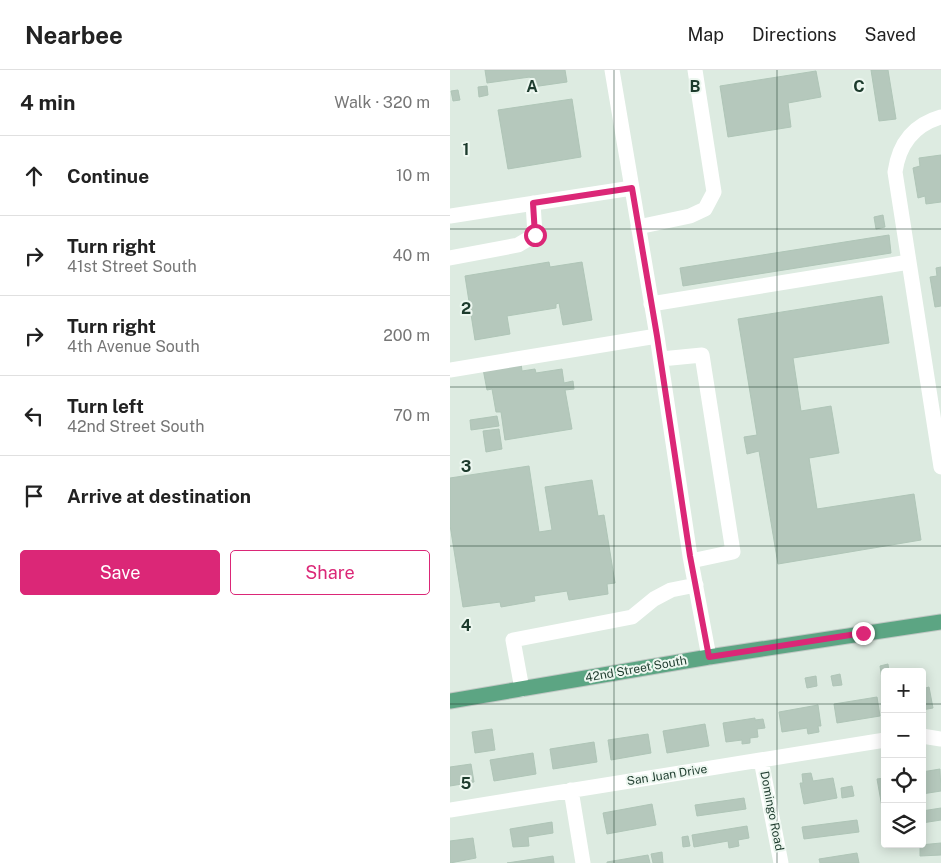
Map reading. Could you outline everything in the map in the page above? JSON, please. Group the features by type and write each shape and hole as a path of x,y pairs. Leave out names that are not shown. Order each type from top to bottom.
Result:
{"main road":[{"name":"42nd Street South","path":"450,701 709,657 941,622"}],"street":[{"path":"612,70 661,359 691,561 709,657"},
{"path":"638,227 690,216 705,209 714,192 694,70"},
{"path":"941,117 928,121 913,132 903,144 895,172 941,467"},
{"path":"450,216 632,188"},
{"path":"450,258 518,245 535,235 533,203"},
{"path":"651,304 909,262"},
{"path":"450,370 657,336"},
{"path":"661,359 702,354 732,552 691,561"},
{"path":"522,689 513,640 632,617 654,599 671,590 696,585"},
{"path":"926,737 941,739"},
{"name":"San Juan Drive","path":"450,810 881,741"},
{"name":"Domingo Road","path":"761,760 782,863"},
{"path":"571,790 583,863"}],"building":[{"path":"485,70 565,70 567,82 532,87 530,77 487,83"},
{"path":"871,70 888,70 896,119 879,121"},
{"path":"816,71 821,97 788,103 791,127 728,137 720,86"},
{"path":"487,86 488,95 479,97 478,87"},
{"path":"458,90 460,100 453,101 451,91"},
{"path":"572,99 581,157 508,169 498,110"},
{"path":"941,155 941,202 926,204 925,196 918,198 913,168 920,166 919,158"},
{"path":"883,215 885,227 876,229 874,217"},
{"path":"889,235 891,253 683,286 680,268"},
{"path":"549,262 550,267 582,262 592,320 563,325 559,303 556,304 556,308 507,316 510,334 475,340 465,276"},
{"path":"941,267 941,306 935,307 930,277 937,276 936,268"},
{"path":"882,296 889,343 793,358 801,411 831,406 839,453 809,458 817,509 914,494 921,540 778,564 759,451 747,454 744,437 757,435 738,319"},
{"path":"521,363 522,371 535,369 536,373 562,369 564,383 573,381 574,389 565,390 572,429 505,440 501,412 496,412 492,389 487,390 483,369"},
{"path":"497,416 499,426 471,430 470,420"},
{"path":"499,429 502,449 486,452 483,431"},
{"path":"529,466 539,532 552,530 545,487 592,480 598,516 604,515 615,583 607,584 608,594 569,600 567,591 534,596 535,601 501,607 500,602 463,607 450,525 450,478"},
{"path":"888,664 888,668 881,668 881,672 880,666"},
{"path":"840,674 842,685 833,686 831,676"},
{"path":"816,676 817,686 807,688 805,678"},
{"path":"929,687 933,708 926,709 926,688"},
{"path":"877,697 880,716 837,723 834,704"},
{"path":"818,705 821,726 818,726 819,732 808,734 807,728 782,732 779,712"},
{"path":"755,718 755,720 763,719 765,728 757,729 758,737 750,738 750,743 742,744 742,740 726,742 723,723"},
{"path":"705,724 709,746 667,753 663,731"},
{"path":"492,729 495,750 475,753 472,732"},
{"path":"648,734 651,753 611,760 608,740"},
{"path":"594,742 597,762 553,769 550,749"},
{"path":"533,753 536,774 494,781 490,760"},
{"path":"471,764 474,782 450,786 450,767"},
{"path":"940,769 941,791 926,793 926,771"},
{"path":"811,773 813,781 833,778 837,798 804,804 800,783 803,783 802,774"},
{"path":"881,778 881,801 877,779"},
{"path":"852,786 854,796 842,798 841,788"},
{"path":"744,798 746,809 697,816 695,805"},
{"path":"652,804 656,825 607,834 603,813"},
{"path":"941,808 941,820 926,822 926,810"},
{"path":"857,820 859,832 804,839 802,827"},
{"path":"552,822 553,833 528,837 529,846 513,847 510,829"},
{"path":"747,826 749,838 738,840 739,846 729,848 728,841 694,847 692,835"},
{"path":"688,836 690,846 683,847 682,837"},
{"path":"473,838 476,858 450,863 450,841"},
{"path":"941,843 941,855 920,856 920,848 926,848 926,844"},
{"path":"662,852 663,863 653,863 651,854"},
{"path":"857,853 859,863 820,863 819,859"},
{"path":"648,855 650,863 607,863 607,862"},
{"path":"553,856 554,863 507,863"}],"route":[{"path":"535,235 533,203 632,188 657,336 690,556 709,657 863,633"}]}
